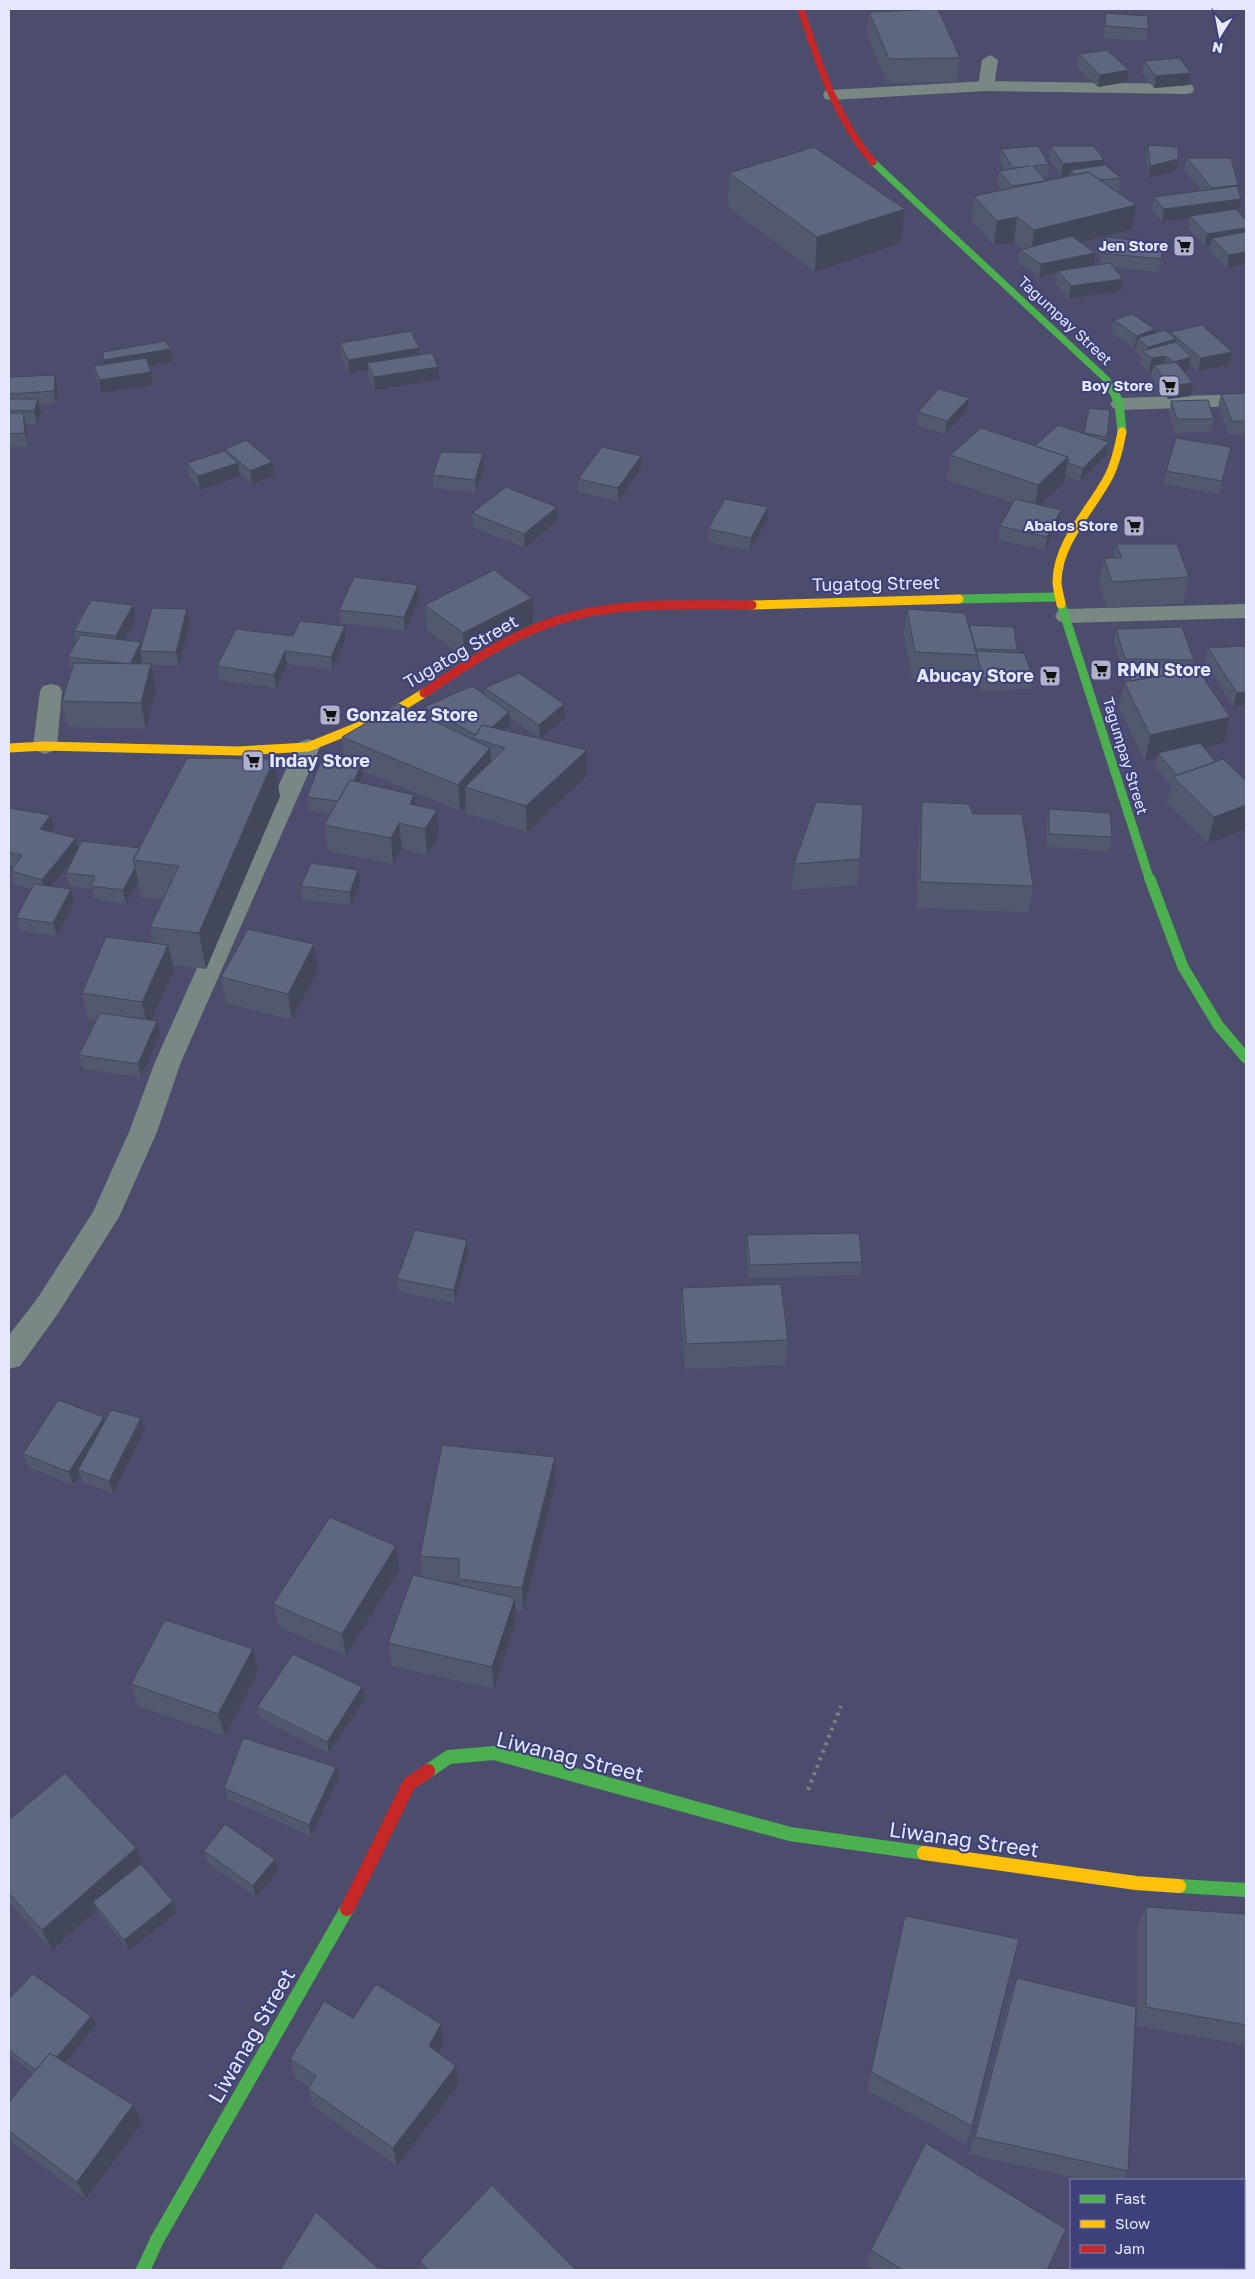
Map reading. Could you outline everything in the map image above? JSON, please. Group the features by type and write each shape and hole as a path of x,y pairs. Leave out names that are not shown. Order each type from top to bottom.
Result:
{"street":[{"name":"Tagumpay Street","path":"801,9 831,95 861,149 881,171 1095,368 1113,388 1120,404 1124,433 1111,476 1067,548 1057,574 1062,606 1140,854 1183,968 1218,1025 1246,1058"},
{"path":"986,86 990,60"},
{"path":"831,95 986,86 1186,90"},
{"path":"1120,404 1246,400"},
{"path":"1062,606 1246,611"},
{"name":"Tugatog Street","path":"9,748 45,746 239,751 308,747 390,714 509,640 562,618 620,608 1062,606"},
{"path":"45,746 51,691"},
{"path":"390,714 414,725"},
{"path":"9,1358 48,1307 105,1217 143,1132 168,1062 308,747"},
{"name":"Liwanag Street","path":"143,2270 156,2240 358,1891 409,1784 449,1757 494,1753 790,1834 1136,1883 1246,1890"}],"path":[{"path":"790,1834 841,1706"}],"building":[{"path":"886,9 930,9 887,11"},
{"path":"938,9 960,58 889,59 869,12"},
{"path":"1106,13 1148,16 1148,29 1105,26"},
{"path":"1107,50 1129,70 1100,75 1079,54"},
{"path":"1179,58 1191,73 1156,76 1144,61"},
{"path":"1148,145 1178,147 1178,159 1150,166"},
{"path":"1038,146 1049,164 1033,166 1046,181 1012,186 999,171 1029,166 1013,168 1001,149"},
{"path":"1051,146 1094,146 1104,160 1063,164"},
{"path":"814,147 905,209 817,237 729,173"},
{"path":"1187,158 1231,158 1238,185 1212,188"},
{"path":"1105,165 1121,178 1100,180 1088,172 1075,175 1071,170"},
{"path":"1088,172 1136,205 1034,230 1017,217 997,221 974,196"},
{"path":"1237,186 1241,199 1164,209 1154,197"},
{"path":"1236,209 1246,220 1246,228 1207,234 1190,216"},
{"path":"1246,232 1246,252 1229,255 1212,238"},
{"path":"1072,236 1095,253 1041,264 1020,250"},
{"path":"1105,237 1164,243 1161,259 1101,253"},
{"path":"1110,263 1123,279 1071,286 1058,271"},
{"path":"1132,314 1155,329 1137,336 1114,320"},
{"path":"1202,325 1232,352 1201,358 1170,332"},
{"path":"1165,330 1176,339 1148,347 1138,338"},
{"path":"411,331 419,348 348,360 340,343"},
{"path":"165,341 171,349 104,360 103,352"},
{"path":"1176,342 1191,357 1174,362 1166,356 1152,358 1142,351"},
{"path":"432,353 438,367 374,377 367,363"},
{"path":"146,358 151,372 99,380 94,366"},
{"path":"1176,362 1193,383 1170,386 1154,365"},
{"path":"55,375 54,391 9,394 10,377"},
{"path":"939,389 969,398 947,421 918,412"},
{"path":"1246,393 1246,421 1232,421 1221,394"},
{"path":"9,399 38,399 34,411 9,410"},
{"path":"1208,400 1214,419 1177,419 1171,401"},
{"path":"1089,408 1110,410 1107,437 1084,433"},
{"path":"9,413 23,413 25,433 9,434"},
{"path":"1058,425 1109,442 1083,468 1068,463 1068,457 1035,446"},
{"path":"981,428 1068,457 1038,485 950,455"},
{"path":"1176,438 1231,447 1222,481 1166,471"},
{"path":"246,440 272,462 250,471 225,449"},
{"path":"602,447 641,456 618,488 578,479"},
{"path":"224,451 238,463 198,476 187,463"},
{"path":"441,452 483,453 475,480 433,475"},
{"path":"506,487 557,507 524,534 472,513"},
{"path":"725,499 768,507 751,538 708,529"},
{"path":"1015,499 1061,510 1047,537 1000,526"},
{"path":"1116,544 1177,544 1189,577 1112,582 1104,558 1122,558"},
{"path":"494,570 532,598 463,633 425,605"},
{"path":"354,577 418,585 404,617 339,610"},
{"path":"91,600 133,605 116,636 74,631"},
{"path":"152,608 187,609 176,652 140,651"},
{"path":"907,609 965,613 977,655 915,652"},
{"path":"300,621 345,626 331,657 285,651 274,675 217,666 236,629 293,636"},
{"path":"969,625 1014,627 1017,650 976,649"},
{"path":"1182,627 1194,660 1125,659 1116,629"},
{"path":"80,635 141,642 130,664 68,657"},
{"path":"1244,646 1246,649 1246,692 1237,693 1208,648"},
{"path":"976,651 1024,653 1033,676 983,678"},
{"path":"74,663 151,664 141,703 62,701"},
{"path":"1128,666 1163,667 1164,675 1131,681"},
{"path":"1198,670 1230,717 1150,735 1124,682"},
{"path":"519,673 564,704 539,725 485,688"},
{"path":"472,686 509,712 492,727 482,725 476,735 424,707"},
{"path":"399,704 490,748 458,785 342,737"},
{"path":"482,725 587,750 526,806 465,787 505,748 473,738"},
{"path":"1200,743 1216,762 1177,775 1158,753"},
{"path":"187,758 274,759 199,933 150,927 179,866 133,860"},
{"path":"322,758 362,762 354,781 350,780 338,801 307,797"},
{"path":"1223,759 1246,781 1246,805 1214,817 1173,777"},
{"path":"350,780 414,795 410,804 437,810 425,829 399,823 391,838 324,825"},
{"path":"816,802 863,805 860,859 794,864"},
{"path":"922,802 969,804 973,814 1022,814 1033,886 920,882"},
{"path":"9,808 51,815 40,829 76,838 42,880 11,871 22,855 9,852"},
{"path":"1049,809 1110,813 1112,837 1049,834"},
{"path":"82,841 140,848 133,860 135,868 123,890 91,886 95,876 66,873"},
{"path":"311,863 358,870 350,892 301,886"},
{"path":"34,884 71,889 53,923 16,918"},
{"path":"248,929 314,944 288,994 221,977"},
{"path":"106,937 168,945 142,1002 82,993"},
{"path":"100,1013 157,1021 138,1064 79,1055"},
{"path":"415,1230 467,1240 454,1290 397,1279"},
{"path":"859,1233 862,1262 750,1265 747,1235"},
{"path":"781,1284 788,1340 686,1344 682,1288"},
{"path":"58,1400 104,1417 69,1472 23,1454"},
{"path":"111,1410 141,1418 109,1481 78,1470"},
{"path":"442,1445 555,1457 522,1588 459,1579 459,1559 420,1556"},
{"path":"330,1517 396,1546 342,1634 273,1604"},
{"path":"413,1575 515,1598 492,1667 388,1643"},
{"path":"165,1620 253,1649 218,1714 131,1684"},
{"path":"293,1654 362,1687 327,1742 257,1707"},
{"path":"243,1738 336,1767 309,1825 224,1788"},
{"path":"65,1773 136,1848 42,1930 9,1893 9,1820"},
{"path":"225,1824 275,1859 253,1886 204,1851"},
{"path":"141,1864 173,1901 124,1940 93,1902"},
{"path":"1146,1907 1246,1914 1246,2025 1146,2007"},
{"path":"905,1916 1019,1939 972,2126 871,2072"},
{"path":"33,1974 91,2016 57,2057 50,2053 36,2070 9,2050 9,1999"},
{"path":"1017,1978 1136,2007 1128,2171 975,2137"},
{"path":"376,1984 441,2024 429,2046 456,2066 393,2148 308,2089 316,2076 290,2059 324,2001 353,2018"},
{"path":"50,2053 133,2105 77,2182 9,2131 9,2102"},
{"path":"926,2143 1066,2229 1047,2270 903,2270 871,2250"},
{"path":"492,2185 576,2270 429,2270 420,2261"},
{"path":"316,2212 380,2270 280,2270"}],"traffic: fast":[{"path":"873,162 1107,380 1119,402 1122,432"},
{"path":"959,599 1058,597"},
{"path":"1061,604 1140,854 1183,967 1218,1025 1246,1058"},
{"path":"428,1771 449,1757 494,1753 790,1834 924,1853"},
{"path":"1179,1886 1246,1890"},
{"path":"143,2270 157,2240 347,1909"}],"traffic: slow":[{"path":"1061,604 1057,581 1061,560 1070,539 1109,476 1118,455 1122,432"},
{"path":"752,605 959,599"},
{"path":"9,748 45,746 239,751 308,747 390,714 424,693"},
{"path":"924,1853 1136,1883 1179,1886"}],"traffic: jam":[{"path":"801,9 829,90 848,128 859,146 873,162"},
{"path":"424,693 508,642 543,625 562,619 608,609 632,607 752,605"},
{"path":"347,1909 409,1784 428,1771"}],"place":[{"name":"Jen Store","path":"1184,246"},
{"name":"Boy Store","path":"1169,386"},
{"name":"Abalos Store","path":"1134,526"},
{"name":"RMN Store","path":"1101,670"},
{"name":"Abucay Store","path":"1050,676"},
{"name":"Gonzalez Store","path":"330,715"},
{"name":"Inday Store","path":"253,761"}]}
